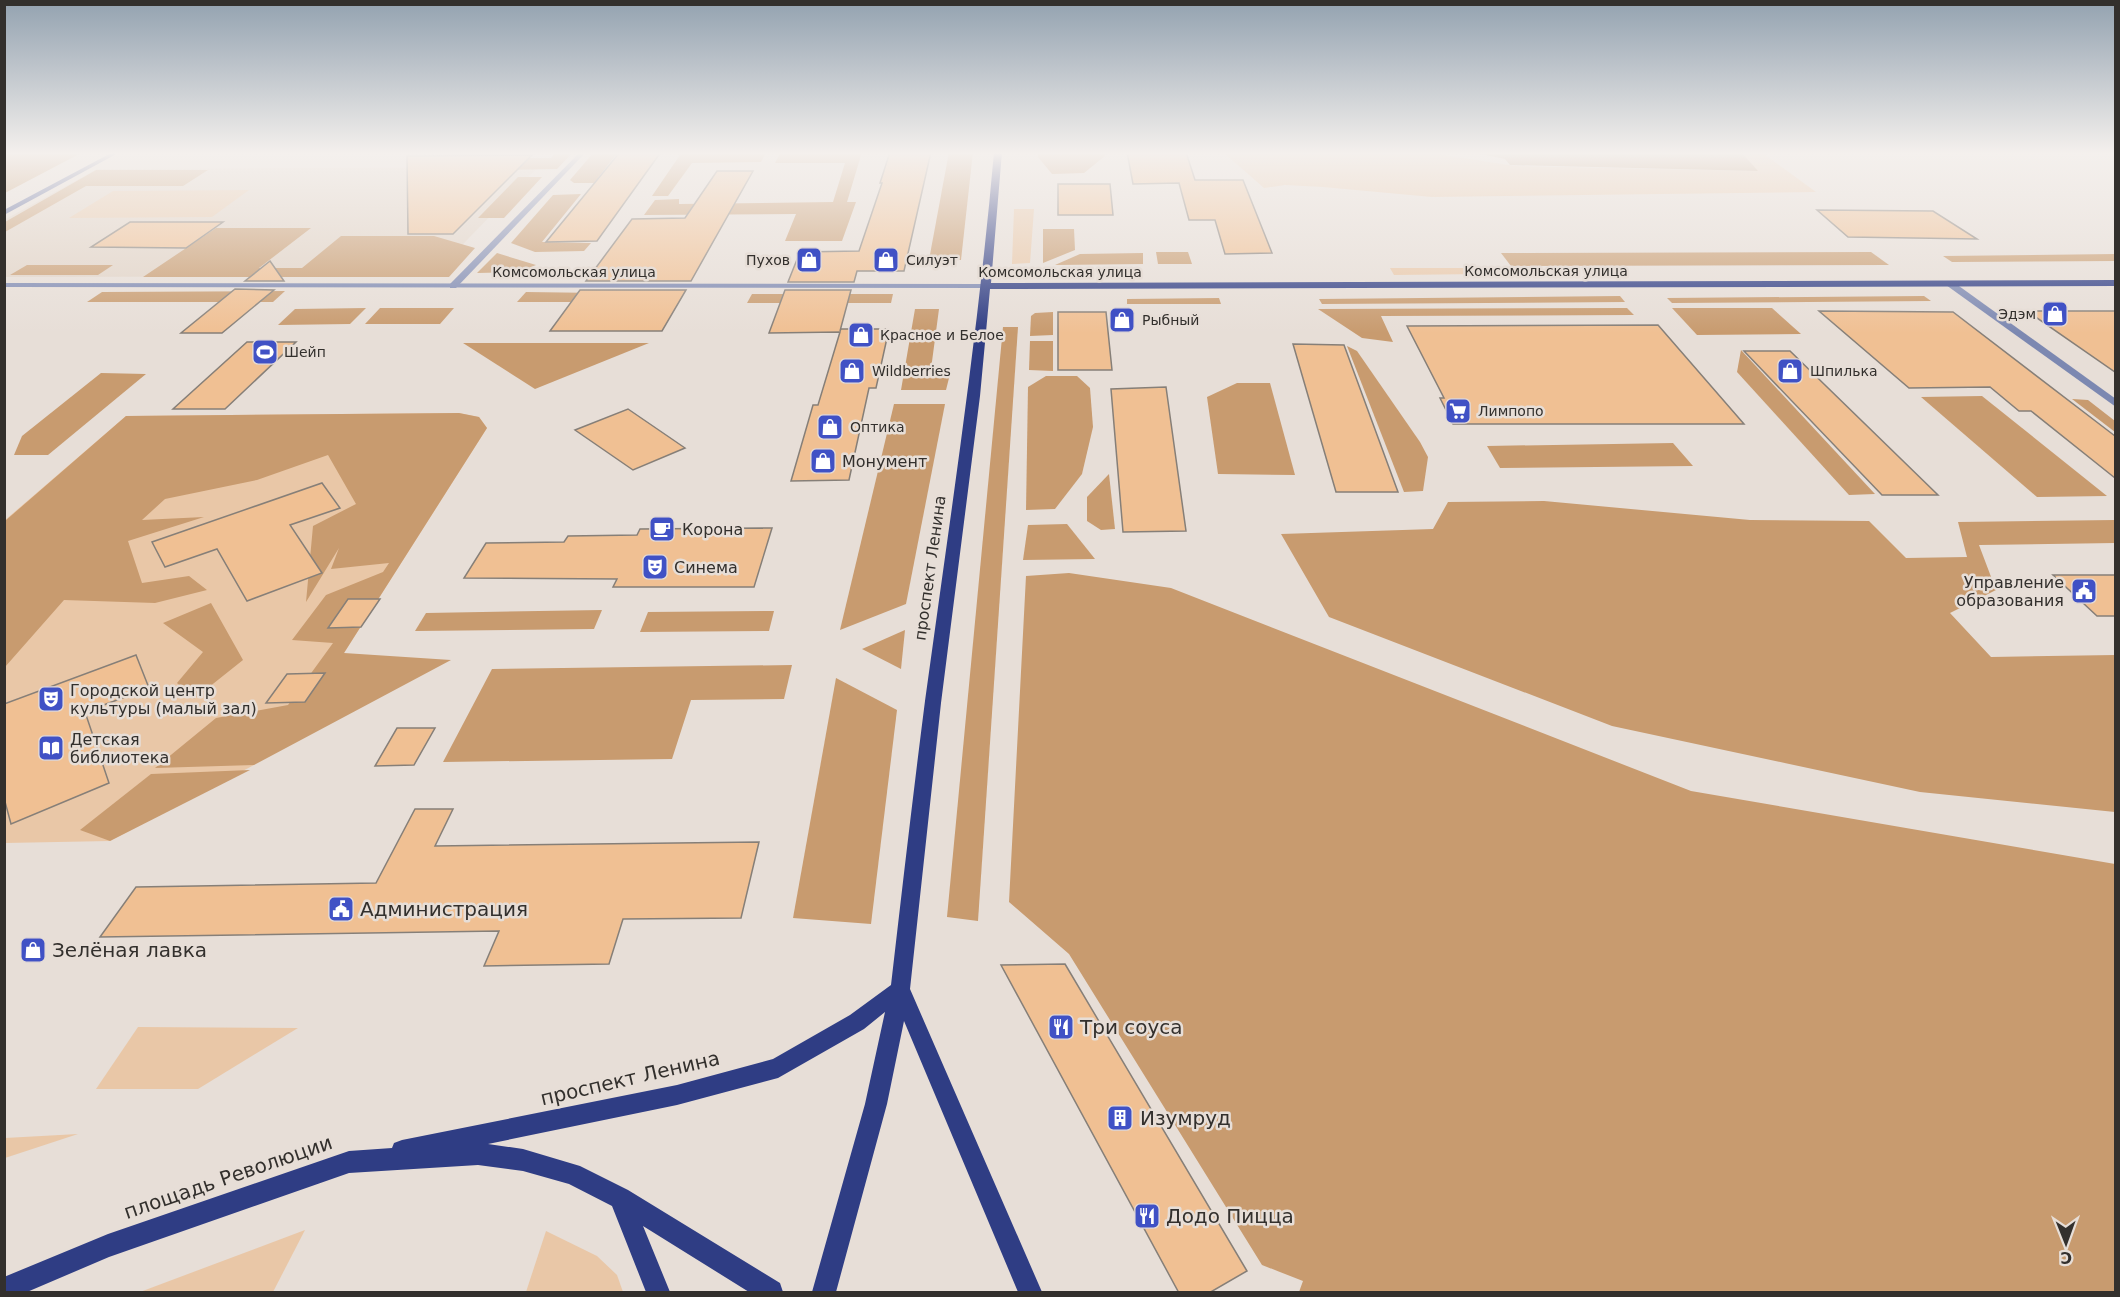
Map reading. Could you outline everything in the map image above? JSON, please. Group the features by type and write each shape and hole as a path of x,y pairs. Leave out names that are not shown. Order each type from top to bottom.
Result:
{"main road":[{"name":"проспект Ленина","path":"993,213 974,396 933,703 900,989 1030,1293"},
{"name":"Комсомольская улица","path":"986,286 2115,283"},
{"name":"проспект Ленина","path":"349,1162 676,1095 778,1068 856,1022 900,989"},
{"path":"824,1293 876,1104 900,989"},
{"name":"площадь Революции","path":"4,1290 108,1246 349,1162 478,1155 523,1160 572,1174 620,1198 771,1293"},
{"path":"620,1198 658,1293"}],"street":[{"path":"453,286 524,213"},
{"path":"1949,283 2115,404"},
{"name":"Комсомольская улица","path":"4,285 986,286"}],"shaded area":[{"path":"18,213 494,213 432,276 5,277 4,220"},
{"path":"22,213 39,213 5,232 5,222"},
{"path":"78,213 218,213 212,217 69,218"},
{"path":"483,213 509,213 504,218 478,218"},
{"path":"538,213 566,213 542,242 591,243 584,251 535,252 511,243"},
{"path":"646,213 852,213 842,241 785,241 796,214 644,215"},
{"path":"938,213 966,213 961,260 929,260"},
{"path":"1014,213 1034,213 1030,263 1012,264"},
{"path":"216,228 311,228 259,268 302,268 341,236 434,236 475,248 449,277 143,277"},
{"path":"1043,229 1074,229 1075,250 1043,263"},
{"path":"1156,252 1188,252 1192,264 1158,264"},
{"path":"1871,252 1889,265 1511,266 1501,253"},
{"path":"497,253 536,265 519,272 477,273"},
{"path":"1143,253 1143,264 1055,265 1080,254"},
{"path":"2115,254 2115,261 1952,262 1943,256"},
{"path":"27,265 113,265 98,275 10,275"},
{"path":"1390,268 1478,268 1482,274 1394,275"},
{"path":"285,291 273,302 87,302 102,292"},
{"path":"526,292 600,293 593,302 517,302"},
{"path":"752,294 893,294 891,303 747,303"},
{"path":"1620,296 1625,302 1322,304 1319,299"},
{"path":"1924,296 1931,301 1672,303 1667,298"},
{"path":"1219,298 1221,304 1127,304 1127,299"},
{"path":"366,308 350,324 278,325 295,309"},
{"path":"380,308 454,308 440,324 365,324"},
{"path":"1627,308 1634,315 1381,316 1393,342 1362,338 1318,309"},
{"path":"1672,308 1772,308 1801,334 1697,335"},
{"path":"915,309 939,309 931,369 950,374 946,390 901,390"},
{"path":"1053,312 1053,335 1030,336 1031,316 1035,313"},
{"path":"1003,327 1018,327 978,921 947,917"},
{"path":"1030,341 1053,341 1053,371 1029,370"},
{"path":"463,343 649,343 535,389"},
{"path":"1347,346 1357,351 1428,457 1423,491 1404,492"},
{"path":"1741,350 1875,494 1849,495 1737,372"},
{"path":"101,373 146,374 48,455 14,455 22,436"},
{"path":"1046,376 1077,376 1090,388 1093,427 1082,474 1055,509 1026,510 1028,387"},
{"path":"1237,383 1270,383 1295,475 1218,474 1207,397"},
{"path":"1982,396 2107,496 2037,497 1921,397"},
{"path":"2072,399 2088,400 2115,421 2115,432"},
{"path":"894,404 945,404 906,604 840,630"},
{"path":"459,413 479,417 487,428 344,653 254,765 110,841 5,843 4,521 126,416"},
{"path":"459,413 479,417 487,428 344,653 451,660 254,765 155,768 216,718 288,705 333,643 292,640 326,595 383,572 389,563 331,569 339,548 306,602 313,526 356,504 328,455 257,480 165,499 142,520 204,517 128,541 142,583 189,576 207,590 155,603 64,600 5,667 5,521 126,416"},
{"path":"1673,443 1693,466 1500,468 1487,446"},
{"path":"1109,474 1115,529 1101,530 1087,521 1087,497"},
{"path":"1544,501 1750,520 1869,521 1906,558 1967,557 1958,522 2115,520 2115,543 1979,545 1996,590 1950,613 1991,657 2115,655 2115,812 1920,792 1612,726 1329,617 1281,534 1433,529 1448,502"},
{"path":"1067,524 1095,559 1023,560 1028,525"},
{"path":"1069,573 1171,588 1691,791 2115,864 2115,1292 1299,1292 1303,1281 1262,1265 1069,954 1009,902 1026,576"},
{"path":"211,603 243,660 194,699 177,683 203,652 163,623"},
{"path":"602,610 594,629 415,631 426,613"},
{"path":"774,611 769,631 640,632 648,612"},
{"path":"905,630 901,669 862,649"},
{"path":"792,665 784,699 691,700 672,759 443,762 492,669"},
{"path":"836,678 897,710 871,924 793,918"},
{"path":"250,770 110,841 80,830 151,774"},
{"path":"138,1027 298,1028 198,1089 96,1089"},
{"path":"78,1134 5,1158 5,1138"},
{"path":"305,1230 273,1292 140,1292"},
{"path":"546,1231 597,1256 617,1275 623,1292 526,1292"}],"building":[{"path":"408,213 474,213 453,234 408,234"},
{"path":"570,213 617,213 597,241 546,242"},
{"path":"689,213 730,213 691,281 586,281 632,219 685,218"},
{"path":"872,213 917,213 904,271 857,271 854,282 788,282 800,252 859,251"},
{"path":"1058,213 1113,213 1113,215 1058,215"},
{"path":"1187,213 1256,213 1272,253 1225,254 1215,220 1189,220"},
{"path":"1820,213 1935,213 1977,239 1848,237"},
{"path":"130,222 223,222 186,248 91,247"},
{"path":"270,261 284,281 245,281"},
{"path":"235,289 274,290 222,333 181,333"},
{"path":"580,290 686,290 662,331 550,331"},
{"path":"785,290 851,290 840,331 841,329 889,329 876,388 869,388 849,480 791,481 813,405 818,405 840,332 769,333"},
{"path":"1819,311 1953,312 2115,436 2115,478 2031,411 2019,411 1990,387 1909,388"},
{"path":"2027,311 2115,311 2115,372"},
{"path":"1058,312 1106,312 1112,370 1058,370"},
{"path":"1658,325 1744,424 1453,424 1440,398 1444,398 1407,326"},
{"path":"247,342 296,342 225,409 173,409"},
{"path":"1293,344 1344,345 1398,492 1336,492"},
{"path":"1744,351 1790,351 1938,495 1882,495"},
{"path":"1166,387 1186,531 1123,532 1111,389"},
{"path":"628,409 685,448 633,470 575,430"},
{"path":"322,483 340,508 290,525 322,573 247,601 217,549 165,567 152,542"},
{"name":"Синема","path":"772,528 754,587 613,587 617,579 464,578 486,543 564,542 568,536 637,535 640,529"},
{"name":"Управление образования","path":"2053,575 2115,575 2115,616 2097,616"},
{"path":"348,599 380,599 361,627 328,628"},
{"name":"Детская библиотека","path":"136,655 149,688 85,712 109,783 11,824 4,798 4,704"},
{"path":"325,673 305,702 266,703 287,674"},
{"path":"397,728 435,728 414,765 375,766"},
{"path":"415,809 453,809 435,846 759,842 741,918 623,919 609,964 484,966 499,931 100,937 136,887 376,883"},
{"name":"Изумруд","path":"1065,964 1247,1271 1209,1293 1179,1293 1001,965"}],"place":[{"name":"Пухов","path":"809,260"},
{"name":"Силуэт","path":"886,260"},
{"name":"Эдэм","path":"2055,314"},
{"name":"Рыбный","path":"1122,320"},
{"name":"Красное и Белое","path":"861,335"},
{"name":"Шейп","path":"265,352"},
{"name":"Wildberries","path":"852,371"},
{"name":"Шпилька","path":"1790,371"},
{"name":"Лимпопо","path":"1458,411"},
{"name":"Оптика","path":"830,427"},
{"name":"Монумент","path":"823,461"},
{"name":"Корона","path":"662,529"},
{"name":"Синема","path":"655,567"},
{"name":"Управление образования","path":"2084,591"},
{"name":"Городской центр культуры (малый зал)","path":"51,699"},
{"name":"Детская библиотека","path":"51,748"},
{"name":"Администрация","path":"341,909"},
{"name":"Зелёная лавка","path":"33,950"},
{"name":"Три соуса","path":"1061,1027"},
{"name":"Изумруд","path":"1120,1118"},
{"name":"Додо Пицца","path":"1147,1216"}]}
